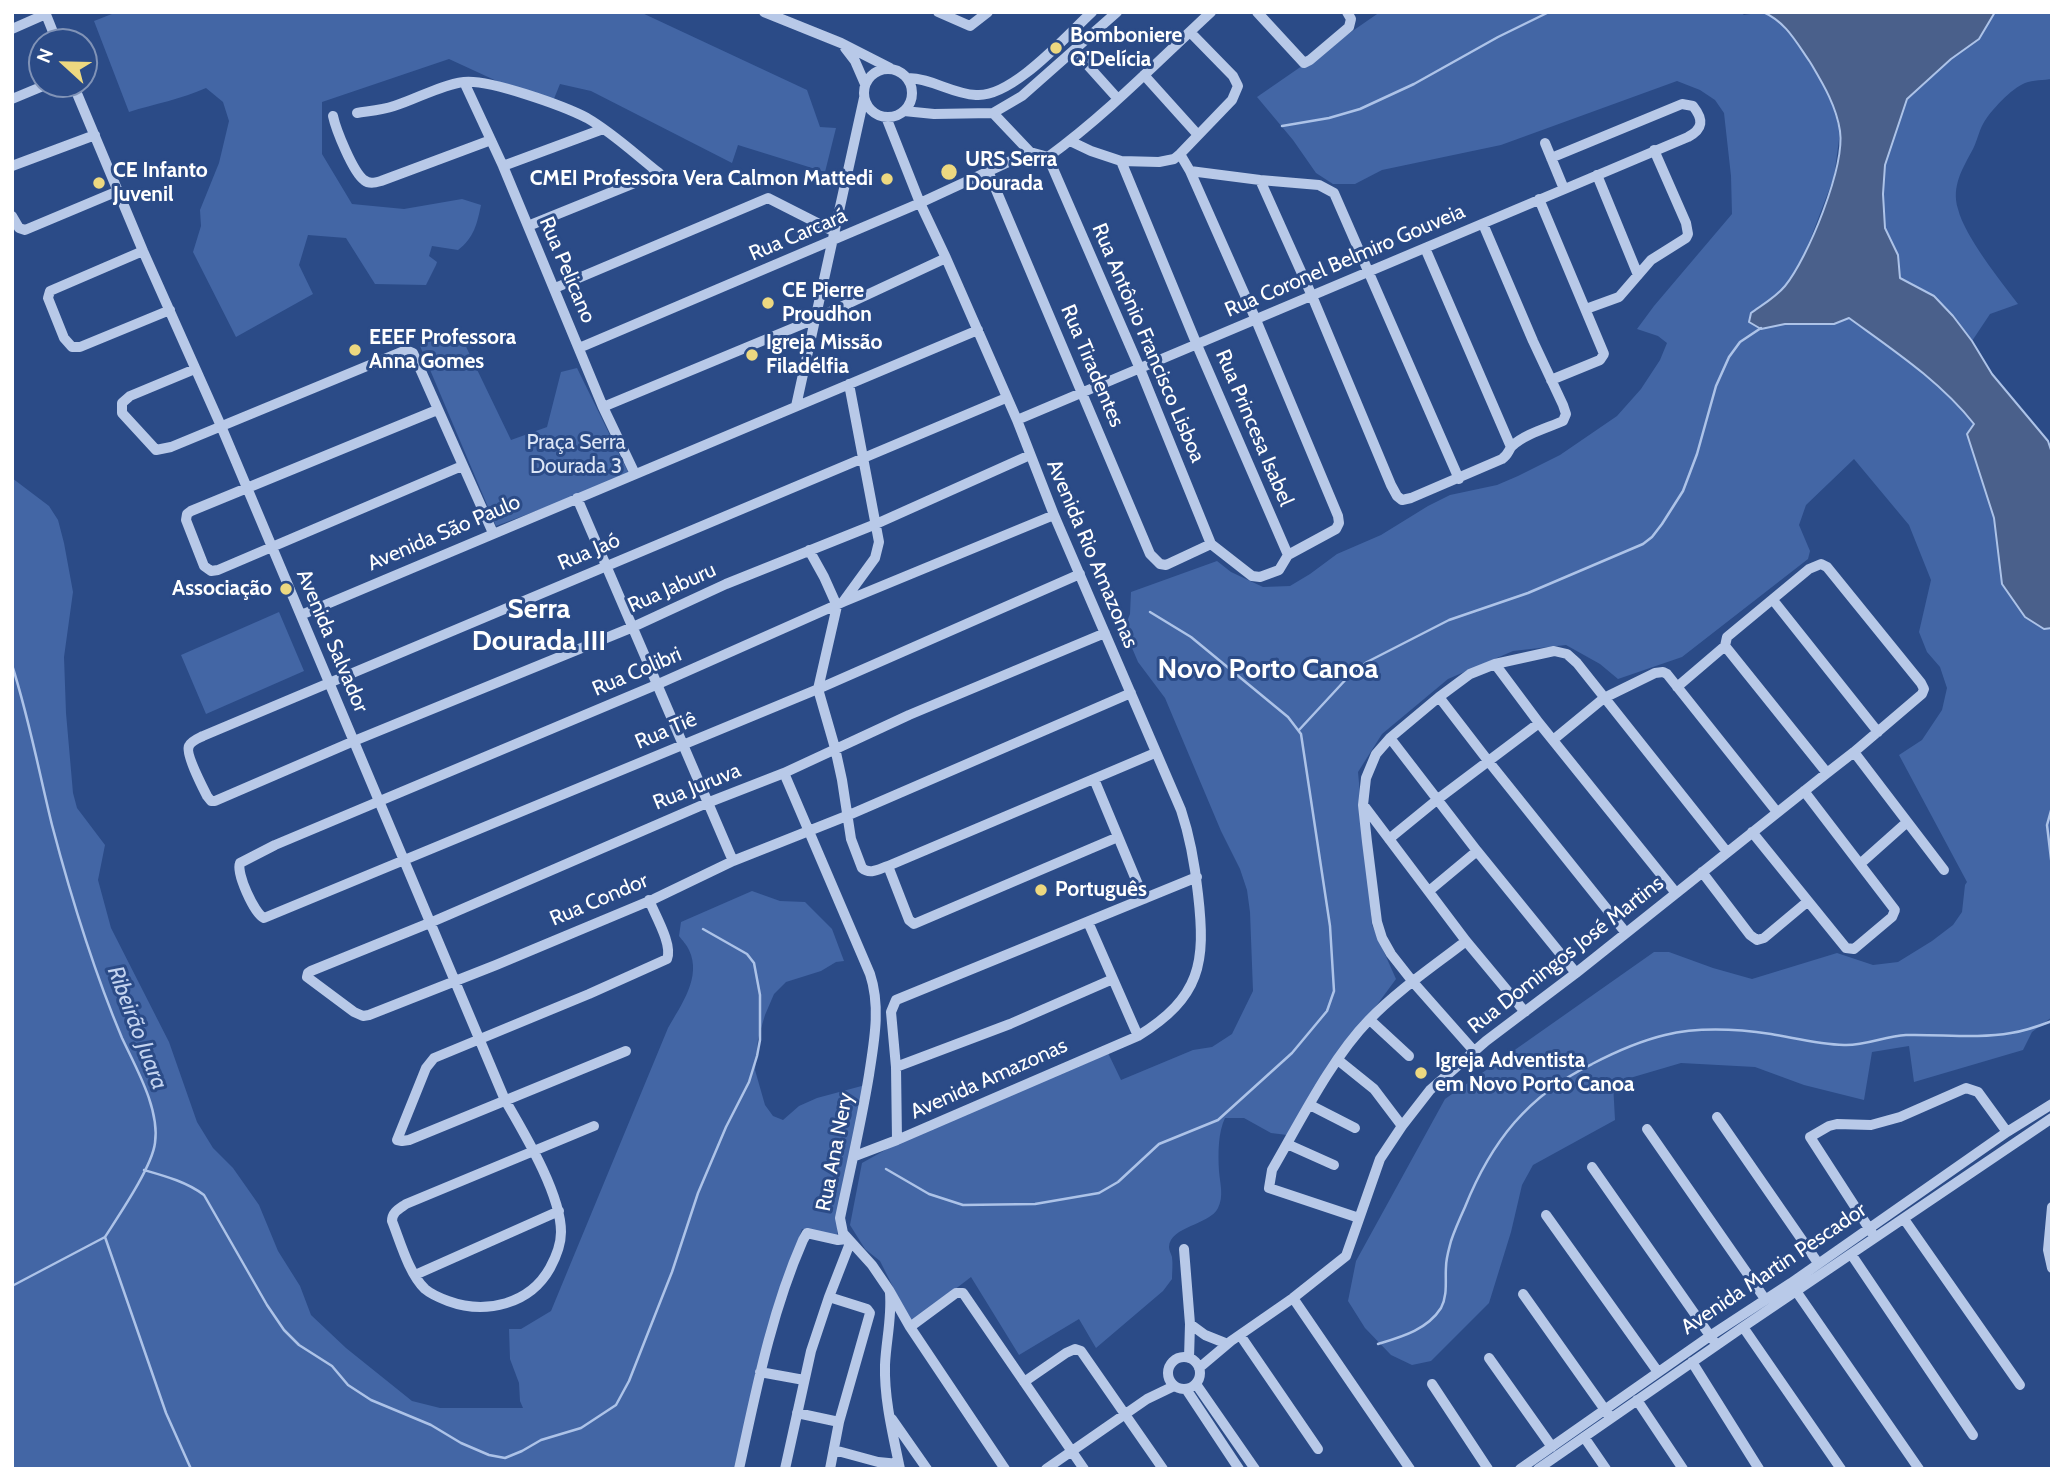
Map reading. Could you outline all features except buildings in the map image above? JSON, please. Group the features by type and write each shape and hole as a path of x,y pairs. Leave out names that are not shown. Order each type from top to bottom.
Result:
{"street":[{"path":"764,12 841,43 903,73 908,78 912,92 909,106 899,115 866,121 858,129"},
{"path":"938,12 970,26 988,12"},
{"path":"908,78 921,79 961,93 986,95 1020,79 1092,12"},
{"path":"904,111 934,114 993,113 1021,96 1117,12"},
{"path":"993,113 1030,152 1048,158 1118,99 1211,12"},
{"path":"1257,12 1304,63 1349,27 1351,19 1347,12"},
{"path":"12,29 45,13"},
{"path":"1070,141 1121,161 1159,162 1180,155 1232,100 1238,86 1233,76 1190,32"},
{"path":"796,406 864,98 865,84 855,61 841,43"},
{"path":"1074,50 1118,99"},
{"path":"865,84 875,72 890,68"},
{"path":"1144,75 1198,135"},
{"path":"357,113 393,107 464,82 488,83 584,117 659,173 528,226"},
{"name":"Rua Pelicano","path":"464,82 503,166 603,407 635,474"},
{"name":"Avenida Salvador","path":"79,98 355,741 378,802 432,922 505,1100 534,1151 559,1212"},
{"path":"864,98 870,110 884,117"},
{"name":"Rua Coronel Belmiro Gouveia","path":"1017,420 1688,137 1701,128 1695,109 1682,104 1551,158"},
{"path":"333,116 340,138 360,177 369,183 381,181 491,140"},
{"name":"Avenida Rio Amazonas","path":"884,117 1017,420 1054,515 1186,825 1196,877 1201,956 1187,993 1170,1014 1138,1036"},
{"path":"503,166 603,129"},
{"path":"12,166 95,135"},
{"path":"1545,143 1564,189"},
{"path":"1586,309 1619,297 1655,257 1685,240 1688,234 1686,223 1654,150"},
{"name":"Rua Carcará","path":"579,348 834,236 920,203 1030,152"},
{"path":"1180,155 1190,171 1256,320 1339,523 1334,530 1288,555 1279,570 1256,577 1211,544"},
{"name":"Rua Antônio Francisco Lisboa","path":"1048,158 1140,369 1211,544"},
{"name":"Rua Princesa Isabel","path":"1121,161 1288,555"},
{"name":"Rua Tiradentes","path":"988,171 1150,554 1160,564 1169,564 1211,544"},
{"path":"1190,171 1319,185 1337,196 1459,479"},
{"path":"1597,174 1638,275"},
{"path":"1260,180 1399,499 1411,498 1504,458 1511,447 1565,419 1566,414 1483,224"},
{"path":"12,216 19,229 25,230 118,191"},
{"path":"555,288 768,198 834,236"},
{"path":"1539,200 1604,351 1600,360 1551,380"},
{"path":"1425,248 1511,447"},
{"path":"143,251 48,292 64,338 72,347 80,347 170,310"},
{"path":"603,407 815,319 946,258"},
{"name":"Avenida São Paulo","path":"301,615 978,330"},
{"path":"195,369 130,396 122,402 122,412 153,449 162,450 406,351 413,353 493,533"},
{"path":"849,384 879,542 877,555 840,604 818,689 835,748 849,814 851,839 862,868 867,872 888,866 1156,753"},
{"name":"Rua Jaó","path":"213,801 208,799 202,786 188,746 204,736 1006,398"},
{"path":"437,410 198,507 186,516 186,520 204,566 211,571 218,570 462,466"},
{"name":"Rua Jaburu","path":"213,801 633,627 726,584 876,524 1030,455"},
{"path":"577,498 733,861"},
{"name":"Rua Colibri","path":"264,918 259,915 238,868 243,860 1054,515"},
{"path":"809,550 840,604"},
{"name":"Rua Domingos José Martins","path":"1193,1362 1293,1298 1346,1255 1380,1160 1430,1090 1474,1051 1702,873 1920,696 1924,689 1922,683 1827,567 1818,564 1809,569 1773,600"},
{"name":"Rua Tiê","path":"264,918 818,689 1080,574"},
{"path":"1677,687 1773,600 1878,732"},
{"name":"Rua Juruva","path":"363,1016 308,979 308,973 707,803 784,773 909,715 1105,633"},
{"path":"1726,642 1827,773"},
{"path":"1474,1051 1413,982 1381,938 1372,889 1363,805 1366,778 1376,754 1390,737 1439,697 1470,674 1495,664 1555,651 1567,654 1577,663 1727,852"},
{"path":"1495,664 1676,893"},
{"path":"1553,740 1604,698 1655,673 1663,672 1777,812"},
{"name":"Rua Condor","path":"363,1016 496,965 733,861 807,832 1130,693"},
{"path":"1439,697 1626,933"},
{"path":"1389,839 1539,723"},
{"path":"1390,737 1477,851 1576,973"},
{"path":"1854,752 1944,870"},
{"path":"784,773 807,832"},
{"path":"1094,779 1144,899"},
{"path":"1752,832 1843,945 1851,950 1892,918 1894,907 1804,791"},
{"path":"1363,805 1466,941 1525,1012"},
{"path":"1860,864 1906,823"},
{"name":"Rua Ana Nery","path":"807,832 876,992 873,1045 855,1156 840,1218 849,1241"},
{"path":"888,866 909,920 914,924 1118,837"},
{"path":"1429,891 1477,851"},
{"path":"1702,873 1757,940 1764,938 1807,902"},
{"path":"897,1140 896,1067 891,1012 896,1000 1196,877"},
{"path":"626,1051 409,1140 397,1139 426,1068 434,1058 668,958 668,946 649,900"},
{"path":"1087,922 1138,1036"},
{"path":"1359,1218 1269,1188 1272,1170 1338,1060 1370,1020 1466,941"},
{"path":"896,1067 1010,1024 1113,979"},
{"path":"1370,1020 1409,1056"},
{"name":"Avenida Amazonas","path":"855,1156 1138,1036"},
{"path":"1338,1060 1374,1089 1402,1126"},
{"path":"1872,1232 1810,1137 1837,1124 1871,1125 1900,1117 1966,1088 1978,1092 2007,1132"},
{"name":"Avenida Martin Pescador","path":"1738,1324 1765,1299 1818,1263 1872,1232 2007,1132 2052,1104"},
{"path":"1310,1105 1355,1128"},
{"path":"1717,1117 1818,1263"},
{"name":"Avenida Martin Pescador","path":"1538,1469 1584,1437 1658,1372 1796,1291 1851,1254 1872,1232 1904,1219 2052,1118"},
{"path":"415,1275 559,1212 560,1245 539,1285 504,1305 481,1308 462,1306 432,1294 415,1275 392,1221 394,1213 406,1204 594,1126"},
{"path":"1647,1129 1765,1299"},
{"path":"1287,1144 1334,1165"},
{"path":"1592,1167 1715,1339 1695,1360 1759,1469"},
{"path":"2052,1207 2048,1250 2052,1268"},
{"path":"1546,1215 1658,1372"},
{"path":"1904,1219 2020,1385"},
{"path":"739,1469 760,1373 785,1283 807,1233 849,1241 872,1265 1005,1469"},
{"path":"785,1469 811,1352 849,1241"},
{"path":"1184,1249 1193,1362 1200,1373 1191,1386"},
{"path":"1851,1254 1973,1435"},
{"path":"834,1450 878,1465 899,1466 885,1369 890,1317 889,1290"},
{"path":"1796,1291 1919,1469"},
{"path":"910,1327 956,1293 963,1293 1084,1469"},
{"path":"1523,1294 1608,1414"},
{"path":"829,1297 867,1309 870,1313 839,1422 830,1469"},
{"path":"1293,1298 1410,1469"},
{"path":"1190,1324 1205,1335 1232,1339 1318,1449"},
{"path":"1738,1324 1841,1469"},
{"path":"1024,1382 1071,1350 1078,1350 1163,1469"},
{"path":"1489,1357 1552,1447"},
{"path":"1171,1381 1171,1363 1179,1358 1193,1362"},
{"name":"Avenida Martin Pescador","path":"1520,1469 1552,1447 1637,1400 1695,1360"},
{"path":"760,1373 804,1380"},
{"path":"1046,1469 1171,1381"},
{"path":"1171,1381 1191,1386 1255,1469"},
{"path":"1432,1384 1488,1469"},
{"path":"1191,1386 1240,1469"},
{"path":"1637,1400 1682,1469"},
{"path":"797,1413 839,1422"},
{"path":"890,1417 927,1469"},
{"path":"1584,1437 1605,1469"}],"green space":[{"path":"117,12 640,12 807,90 820,127 836,128 825,172 738,145 732,163 591,91 560,84 551,106 449,59 322,102 322,154 352,204 404,209 462,199 481,205 476,224 468,241 458,250 432,246 429,256 437,262 426,285 375,284 346,238 308,235 299,265 313,294 236,337 193,252 201,226 200,210 219,163 229,121 223,102 206,88 129,112 94,21"},
{"path":"1380,12 1740,12 1744,15 1763,12 1776,18 1789,30 1829,93 1840,132 1834,177 1802,261 1783,288 1751,313 1761,329 1785,324 1834,324 1849,318 1931,380 1975,424 1967,434 1994,518 2002,584 2044,628 2052,628 2052,1017 2032,1032 2023,1050 1914,1082 1909,1046 1872,1052 1864,1100 1804,1085 1755,1067 1681,1063 1613,1083 1615,1120 1533,1165 1522,1185 1489,1303 1431,1361 1412,1365 1391,1355 1365,1328 1348,1301 1356,1261 1445,1099 1654,952 1669,952 1752,979 1837,953 1873,965 1898,962 1953,925 1962,912 1967,882 1899,755 1922,740 1942,710 1947,688 1940,667 1927,652 1919,632 1931,580 1909,525 1854,459 1806,505 1799,525 1810,551 1808,559 1682,657 1618,679 1600,664 1566,645 1513,651 1448,679 1382,734 1358,772 1372,925 1396,979 1337,1059 1287,1135 1271,1133 1244,1118 1225,1118 1219,1143 1220,1203 1214,1214 1176,1234 1171,1240 1169,1247 1172,1279 1163,1291 1096,1348 1079,1319 1019,1355 971,1277 911,1323 880,1261 865,1249 850,1225 862,1163 912,1135 1108,1053 1121,1080 1193,1050 1212,1047 1232,1034 1253,991 1247,890 1165,698 1138,662 1124,629 1130,614 1131,592 1217,561 1231,572 1263,587 1290,586 1337,554 1381,535 1450,495 1497,485 1560,455 1617,416 1641,389 1660,360 1667,343 1658,336 1637,329 1732,214 1724,113 1715,100 1700,90 1677,81 1501,145 1382,170 1355,184 1333,184 1316,173 1257,97"},
{"path":"1995,12 2051,12 2052,79 2025,83 1996,107 1983,124 1959,178 1956,201 1962,220 1984,258 2018,304 1990,314 1972,341 1934,296 1899,278 1898,255 1885,228 1885,165 1907,99 1951,59 1979,39"},
{"name":"Praça Serra Dourada 3","path":"457,328 511,440 547,427 561,372 577,368 630,476 496,526 420,346"},
{"path":"12,478 49,506 58,520 64,543 73,592 64,657 73,793 77,808 105,845 98,880 111,928 169,1042 197,1122 213,1148 233,1168 259,1205 278,1251 300,1286 311,1315 346,1348 412,1401 440,1408 523,1408 519,1383 510,1359 509,1329 521,1329 551,1311 668,1028 688,991 693,970 692,960 688,948 679,936 681,922 752,891 780,901 805,902 832,929 844,961 786,982 774,994 758,1039 755,1070 765,1105 773,1116 783,1120 799,1106 817,1098 869,1084 839,1209 837,1239 802,1229 772,1316 735,1469 12,1469"},
{"path":"279,612 304,671 206,714 181,655"}],"shaded area":[{"path":"1763,12 1995,12 1979,39 1951,59 1907,99 1885,165 1885,228 1898,255 1900,278 1934,296 1953,316 1992,374 2048,441 2052,453 2052,628 2044,629 2025,617 2002,584 1994,518 1967,434 1974,424 1961,408 1915,367 1849,318 1834,324 1785,324 1761,329 1749,322 1751,313 1785,286 1804,255 1831,188 1840,147 1840,131 1835,112 1820,78 1790,33 1778,21"}],"waterway":[{"path":"1282,126 1329,118 1360,109 1414,84 1549,12"},
{"path":"1299,730 1349,676 1367,662 1449,620 1528,593 1643,544 1652,537 1683,491 1697,454 1716,386 1729,357 1740,342 1761,328"},
{"path":"886,1169 929,1194 963,1205 1035,1204 1099,1193 1118,1182 1159,1144 1218,1120 1292,1053 1327,1011 1334,991 1330,926 1301,734 1288,717 1191,637 1150,612"},
{"name":"Ribeirão Juara","path":"12,665 52,825 83,933 111,1012 146,1089 154,1116 156,1130 153,1153 134,1191 105,1237"},
{"path":"2052,807 2047,825 2052,867"},
{"path":"144,1170 183,1183 204,1195 284,1330 299,1345 332,1366 348,1385 371,1400 431,1425 461,1443 489,1455 505,1458 541,1440 581,1428 616,1405 629,1381 672,1272 698,1193 726,1127 749,1082 757,1056 760,1040 760,995 754,963 747,954 703,929"},
{"path":"1378,1344 1421,1327 1441,1308 1445,1293 1447,1257 1456,1228 1475,1183 1514,1123 1549,1090 1569,1076 1610,1055 1656,1037 1678,1032 1745,1031 1852,1045 1906,1035 1998,1035 2052,1021"},
{"name":"Ribeirão Juara","path":"105,1237 166,1413 191,1469"},
{"path":"12,1286 105,1237"}],"place":[{"name":"Bomboniere Q'Delícia","path":"1056,48"},
{"name":"URS Serra Dourada","path":"949,172"},
{"name":"CMEI Professora Vera Calmon Mattedi","path":"887,179"},
{"name":"CE Infanto Juvenil","path":"99,183"},
{"name":"CE Pierre Proudhon","path":"768,303"},
{"name":"EEEF Professora Anna Gomes","path":"355,350"},
{"name":"Igreja Missão Filadélfia","path":"752,355"},
{"name":"Associação","path":"286,589"},
{"name":"Português","path":"1041,890"},
{"name":"Igreja Adventista em Novo Porto Canoa","path":"1421,1073"}],"district":[{"name":"Serra Dourada III","path":"539,626"},
{"name":"Novo Porto Canoa","path":"1268,670"}]}
